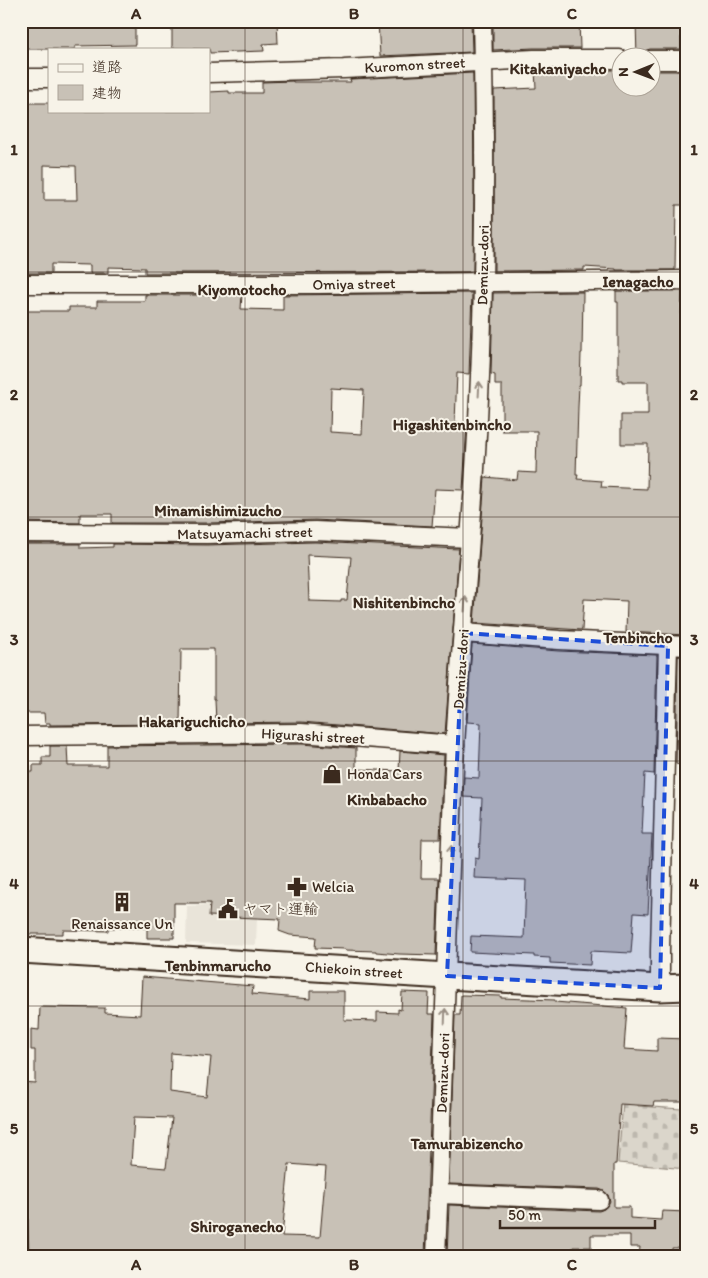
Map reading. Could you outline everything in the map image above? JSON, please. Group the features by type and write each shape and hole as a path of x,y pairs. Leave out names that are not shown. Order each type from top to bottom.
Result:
{"street":[{"name":"Demizu-dori","path":"436,1257 455,745 475,469 484,282 482,21"},
{"name":"Kuromon street","path":"210,73 344,69 534,59 610,60"},
{"path":"660,60 687,60"},
{"path":"21,78 48,78"},
{"name":"Omiya street","path":"21,284 319,284 687,280"},
{"name":"Matsuyamachi street","path":"21,533 207,534 315,531 469,538"},
{"path":"463,633 687,646"},
{"path":"660,988 668,646"},
{"name":"Higurashi street","path":"21,736 301,733 455,745"},
{"name":"Chiekoin street","path":"21,950 660,988 687,987"},
{"path":"439,1194 599,1200"}],"highlighted area":[{"path":"463,633 668,646 660,988 447,976"}],"shaded area":[{"path":"208,867 259,868 256,945 186,943 187,906 207,905"}],"green space":[{"path":"623,1102 638,1103 638,1106 681,1109 681,1115 687,1115 687,1169 618,1163"}],"building":[{"path":"21,21 135,21 135,45 21,49"},
{"path":"277,21 278,43 263,44 264,51 210,53 210,48 172,48 172,23"},
{"path":"378,21 471,21 472,52 380,56"},
{"path":"493,21 579,21 580,48 493,50"},
{"path":"636,21 687,21 687,37 681,37 681,49 637,48"},
{"path":"535,70 610,70 610,98 660,98 660,71 685,71 687,205 676,205 675,270 616,270 584,267 584,270 494,271 494,90 536,88"},
{"path":"473,73 473,272 145,273 145,268 108,267 108,273 90,273 90,265 51,264 51,273 21,273 21,103 48,103 48,112 210,112 210,92 262,93 262,82 351,82 350,79","holes":["44,165 76,166 77,200 44,200"]},
{"path":"616,291 682,291 681,322 687,322 687,523 685,523 687,635 626,632 627,601 584,599 582,630 474,623 485,477 517,480 518,472 536,473 537,431 502,431 502,385 495,385 495,375 491,374 493,293 583,292 577,479 602,481 601,487 647,489 648,444 621,444 621,415 648,415 648,382 622,382 622,380 618,380 618,302 616,302"},
{"path":"472,293 469,374 457,373 455,422 467,423 463,490 435,489 432,526 315,520 112,523 112,514 80,514 80,523 21,522 21,311 69,311 69,307 97,307 97,301 145,301 145,295 242,295 241,309 283,310 283,295","holes":["331,388 364,390 362,434 330,432"]},
{"path":"315,542 459,549 445,734 302,722 216,723 214,649 181,649 180,724 50,725 50,723 45,723 44,713 22,713 21,544 80,544 80,548 113,547 113,544 207,545","holes":["307,555 351,557 347,600 341,600 341,602 309,601"]},
{"path":"472,644 558,651 657,655 654,774 645,773 642,834 652,834 648,914 634,913 631,953 591,951 590,965 550,963 550,958 534,957 534,955 470,952 471,936 524,938 526,880 474,878 475,858 479,859 482,798 463,797 464,777 479,778 481,723 467,722"},
{"path":"678,656 687,657 687,764 680,765 676,764"},
{"path":"301,744 356,748 356,769 399,771 400,751 444,755 440,839 422,839 421,878 439,878 436,955 315,948 316,937 290,935 279,931 280,919 209,916 210,903 174,903 174,938 147,938 147,928 108,928 108,931 63,930 63,934 28,934 21,927 21,881 25,881 24,844 21,844 21,778 26,778 25,772 33,772 33,765 42,765 42,757 50,757 50,746 67,746 68,766 107,766 107,746"},
{"path":"142,977 253,986 252,994 310,999 310,991 344,991 344,1020 377,1021 377,1012 398,1013 398,1009 401,1010 402,992 429,993 428,1014 434,1014 425,1257 29,1257 27,1186 24,1186 25,1143 21,1143 21,1082 35,1083 35,1050 31,1050 31,1029 39,1030 40,1007 105,1008 105,1013 140,1015","holes":["171,1053 211,1057 207,1097 170,1092","134,1117 172,1118 166,1168 131,1165","289,1164 326,1167 320,1237 282,1236"]},
{"path":"461,995 555,1000 555,1002 627,1008 624,1049 657,1051 657,1038 687,1039 687,1102 654,1102 653,1106 620,1104 616,1164 614,1164 614,1207 630,1207 630,1218 661,1220 662,1211 687,1212 687,1248 672,1248 672,1253 668,1253 668,1257 639,1257 640,1247 630,1247 630,1235 591,1235 591,1247 573,1247 573,1251 544,1251 544,1257 447,1257 449,1205 599,1211 604,1209 610,1201 608,1195 599,1189 449,1184 455,1015 460,1015"}],"place":[{"name":"Honda Cars","path":"332,774"},
{"name":"Welcia","path":"297,887"},
{"name":"Renaissance Un","path":"122,902"},
{"name":"ヤマト運輸","path":"228,909"}],"district":[{"name":"Kitakaniyacho","path":"558,68"},
{"name":"Ienagacho","path":"638,281"},
{"name":"Kiyomotocho","path":"242,289"},
{"name":"Higashitenbincho","path":"452,424"},
{"name":"Minamishimizucho","path":"218,510"},
{"name":"Nishitenbincho","path":"404,602"},
{"name":"Tenbincho","path":"638,637"},
{"name":"Hakariguchicho","path":"192,721"},
{"name":"Kinbabacho","path":"387,799"},
{"name":"Tenbinmarucho","path":"218,965"},
{"name":"Tamurabizencho","path":"467,1143"},
{"name":"Shiroganecho","path":"237,1226"}]}
